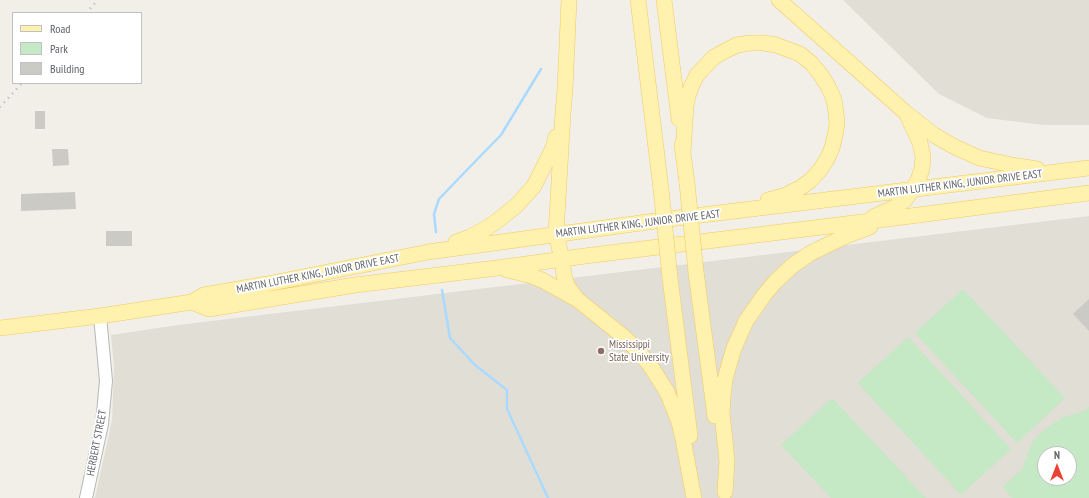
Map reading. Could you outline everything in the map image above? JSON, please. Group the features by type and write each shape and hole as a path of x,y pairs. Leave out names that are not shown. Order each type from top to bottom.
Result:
{"main road":[{"path":"569,0 556,234 562,259 564,276 568,286 578,300"},
{"path":"638,0 697,498"},
{"path":"664,0 687,184 696,272 726,495"},
{"path":"779,0 906,113 934,135 953,146 980,158 1012,165 1058,172"},
{"path":"683,154 688,96 697,75 714,57 737,45 764,43 789,49 800,54 811,63 830,88 834,100 837,124 832,148 827,159 811,180 800,188 740,210"},
{"path":"428,252 470,237 497,221 516,206 534,186 553,148 563,112"},
{"path":"863,222 900,203 913,189 918,180 922,169 923,156 920,143 906,113"},
{"name":"MARTIN LUTHER KING, JUNIOR DRIVE EAST","path":"0,328 100,316 192,302 204,295 268,284 428,252 740,210 1089,168"},
{"name":"MARTIN LUTHER KING, JUNIOR DRIVE EAST","path":"192,302 209,309 355,285 1089,193"},
{"path":"726,495 727,461 722,413 723,396 725,379 734,348 746,321 775,282 792,266 809,254 846,236 895,218"},
{"path":"497,268 532,276 578,300 624,337 650,365 660,380 679,422 694,498"}],"street":[{"name":"HERBERT STREET","path":"86,498 102,424 106,381 100,316"}],"shaded area":[{"path":"843,0 1089,0 1089,125 1043,125 987,118 939,94"},
{"name":"Mississippi State University","path":"1089,216 1089,498 95,498 112,420 114,367 111,335 178,325"}],"green space":[{"path":"963,289 1065,398 1017,443 915,333"},
{"path":"908,337 1011,449 961,495 858,383"},
{"path":"832,398 926,498 831,498 781,445"},
{"path":"1089,407 1089,498 1012,498 1003,487 1023,468 1032,443 1039,434 1064,417 1084,411"}],"building":[{"path":"35,111 45,111 45,129 35,129"},
{"path":"52,149 68,149 69,165 53,166"},
{"path":"75,192 76,209 21,211 21,194"},
{"path":"106,231 132,231 132,246 106,246"},
{"path":"1089,299 1089,331 1073,314"}],"waterway":[{"path":"436,232 434,214 439,199 501,135 541,69"},
{"path":"442,290 450,338 475,365 507,390 507,409 548,498"}],"railway":[{"path":"87,12 98,0"},
{"path":"0,107 21,84"}],"place":[{"name":"Mississippi State University","path":"601,351"}]}
